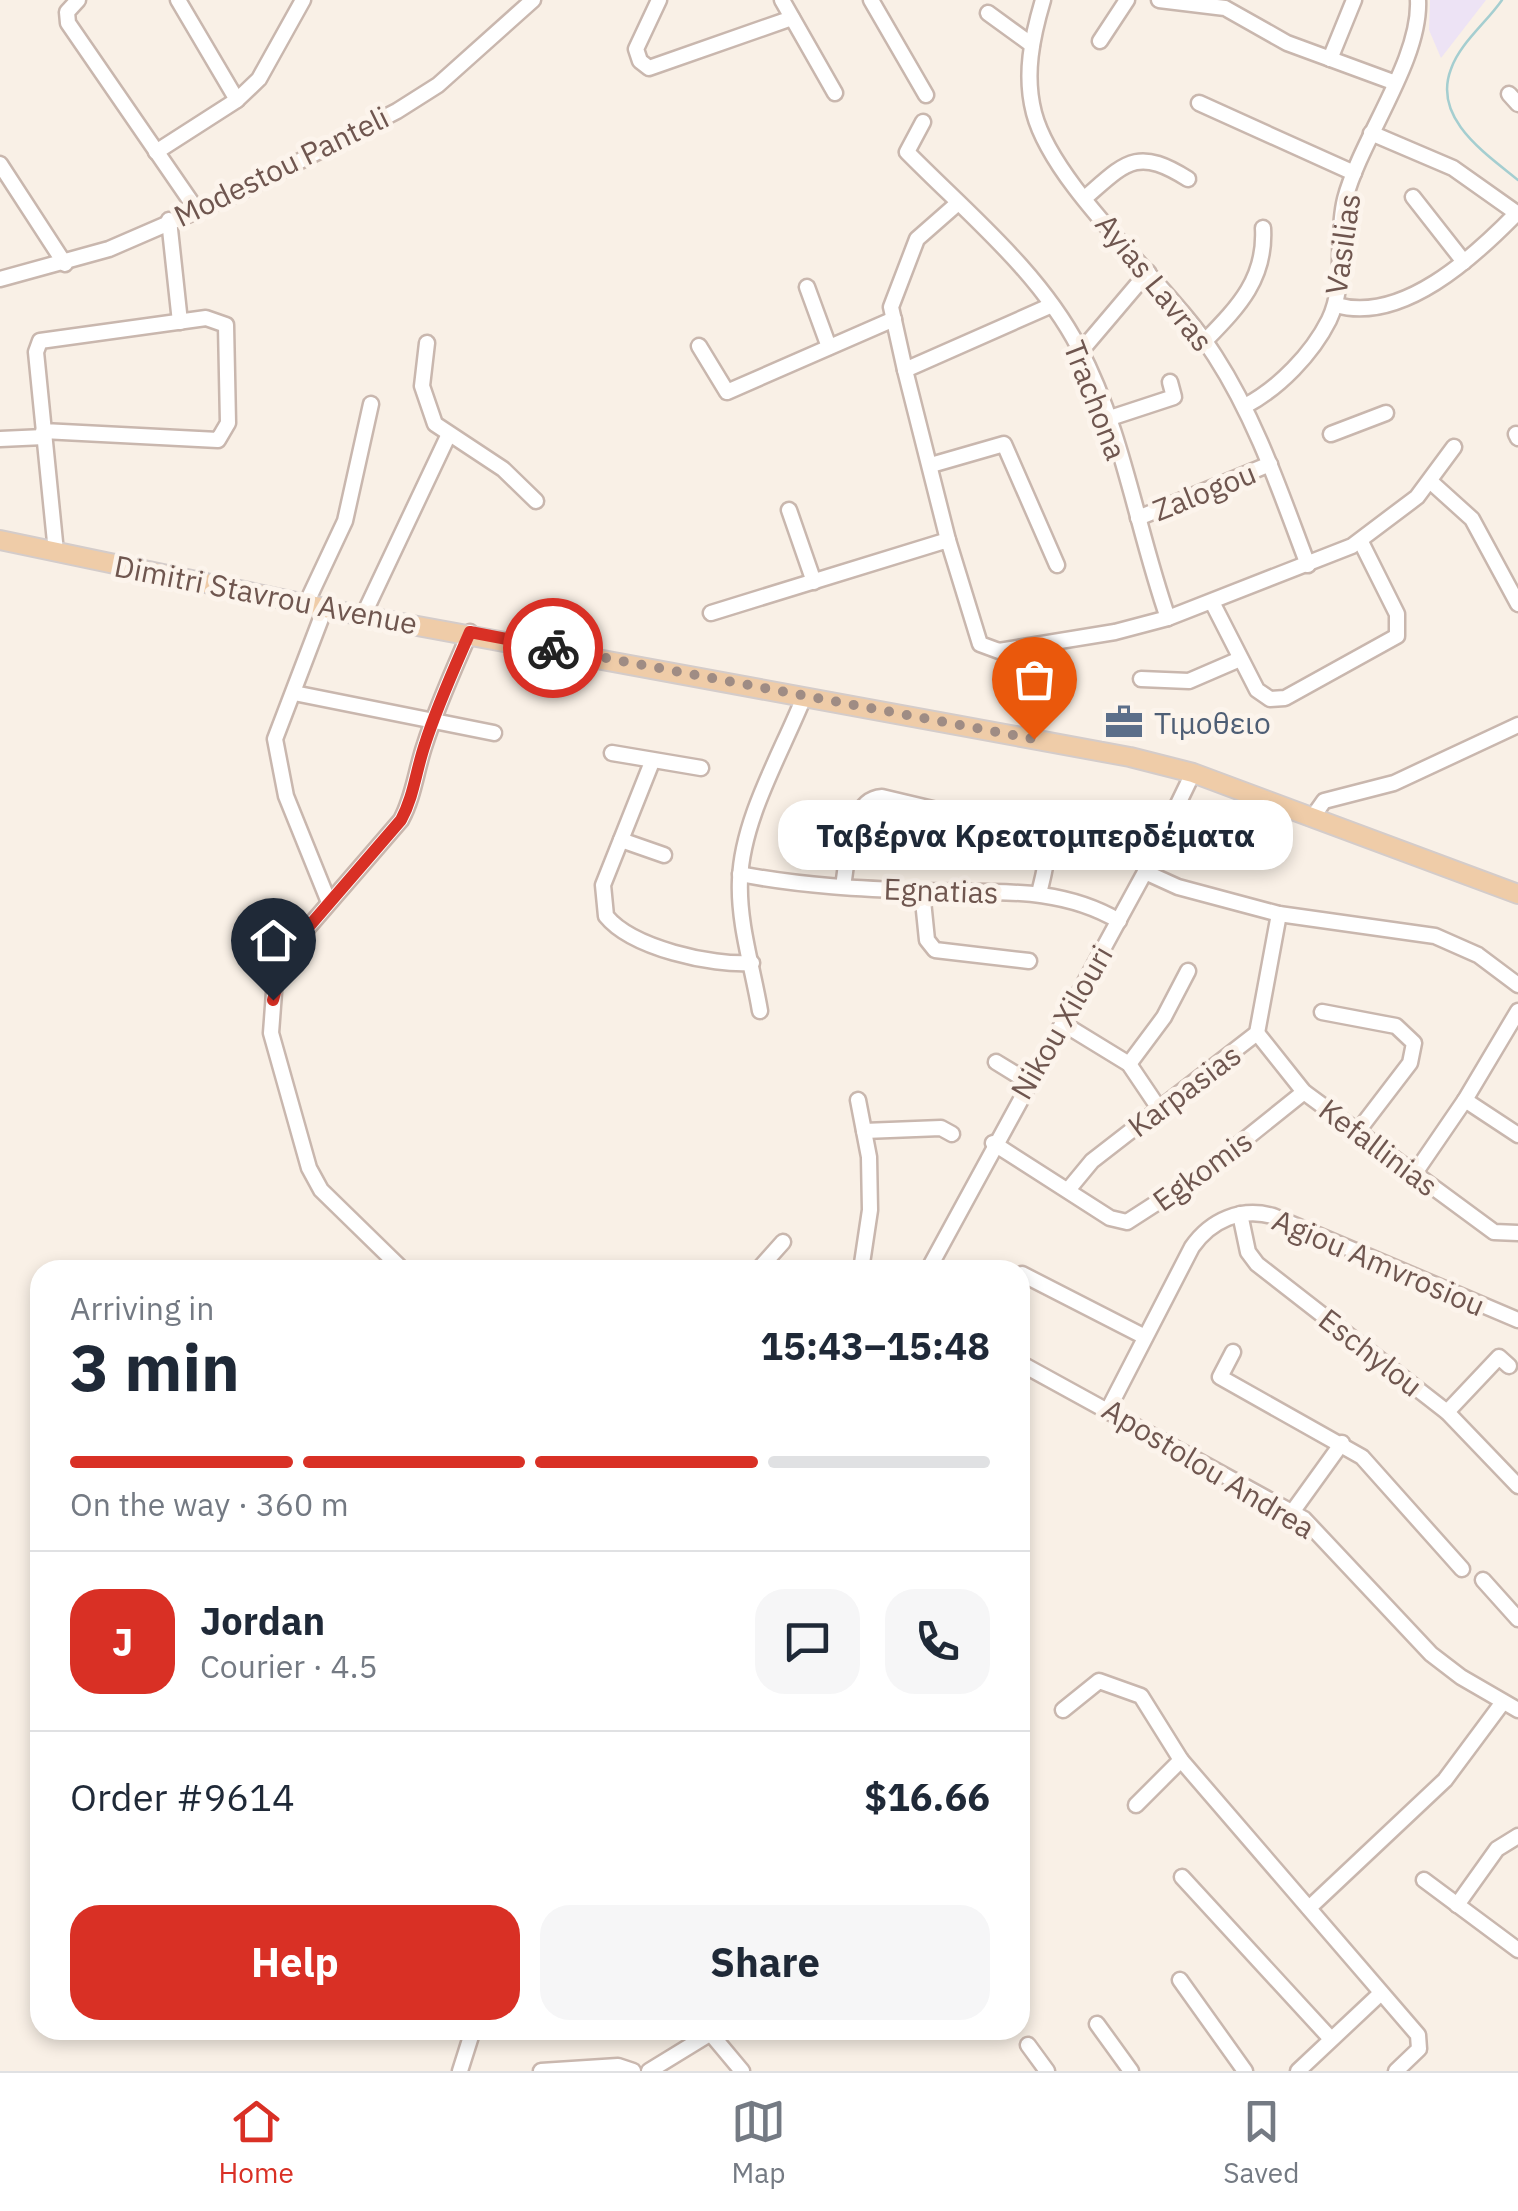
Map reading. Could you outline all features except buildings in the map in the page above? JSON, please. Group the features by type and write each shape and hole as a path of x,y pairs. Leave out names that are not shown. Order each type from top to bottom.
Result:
{"main road":[{"name":"Dimitri Stavrou Avenue","path":"0,540 363,616 470,632 1130,757 1193,773 1518,894"}],"street":[{"path":"78,0 67,12 68,23 196,209"},
{"path":"178,0 237,100"},
{"path":"156,152 237,100 259,80 303,0"},
{"name":"Modestou Panteli","path":"0,280 65,264 236,194 407,106 438,86 533,0"},
{"path":"658,0 636,49 640,61 649,68 792,18"},
{"path":"782,0 835,92"},
{"path":"870,0 926,95"},
{"name":"Ayias Lavras","path":"1043,0 1029,74 1034,115 1051,151 1205,341 1244,406 1308,565"},
{"path":"1100,41 1128,0"},
{"path":"1159,0 1225,8 1287,43 1393,82"},
{"path":"1330,59 1354,0"},
{"name":"Vasilias","path":"1244,406 1301,360 1336,305 1339,229 1354,173 1416,36 1418,0"},
{"path":"988,13 1032,45"},
{"path":"1199,103 1354,173"},
{"name":"Trachona","path":"923,122 907,152 1032,277 1081,351 1107,419 1168,618"},
{"path":"1336,305 1360,310 1380,306 1464,262 1518,214 1454,168 1371,134"},
{"path":"1086,197 1118,168 1136,160 1160,162 1188,179"},
{"path":"0,164 65,264"},
{"path":"1413,198 1464,262"},
{"path":"958,203 917,239 891,306 948,540 980,644 993,652 1116,632 1168,618 1361,542 1432,482 1454,447"},
{"path":"169,220 180,322"},
{"path":"1205,341 1253,285 1261,265 1262,228"},
{"path":"1081,351 1148,272"},
{"path":"807,287 829,347"},
{"path":"905,370 1052,305"},
{"path":"0,439 43,434 209,441 222,437 228,422 228,330 214,318 40,341 36,352 43,434 56,552"},
{"path":"699,346 728,392 894,318"},
{"path":"427,344 422,386 435,424 502,469 536,500"},
{"path":"1107,419 1174,397 1170,382"},
{"path":"306,604 345,521 371,404"},
{"path":"1331,434 1386,413"},
{"path":"363,616 449,434"},
{"path":"931,466 1004,444 1057,565"},
{"name":"Zalogou","path":"1138,518 1270,464"},
{"path":"1432,482 1472,518 1516,594"},
{"path":"789,510 814,582"},
{"path":"710,613 948,540"},
{"path":"1212,602 1257,690 1277,700 1392,642 1399,619 1361,542"},
{"path":"325,608 275,738 286,796 328,900"},
{"path":"394,1260 321,1190 310,1168 271,1033 276,979 286,953 401,820 412,800 414,775 432,720 470,632"},
{"path":"1140,679 1196,679 1240,659"},
{"path":"294,693 494,733"},
{"path":"760,1011 740,874 749,833 804,697"},
{"path":"1312,818 1324,801 1394,782 1518,725"},
{"path":"612,752 702,768"},
{"path":"652,762 603,886 602,902 615,927 704,961 752,964"},
{"name":"Nikou Xilouri","path":"933,1260 1027,1081 1145,872 1193,773"},
{"name":"Egnatias","path":"843,886 859,809 869,798 882,796 958,815"},
{"name":"Egnatias","path":"1001,824 1037,836 1046,847 1048,860 1039,893"},
{"path":"621,840 664,855"},
{"path":"1145,872 1178,887 1279,914 1435,936 1478,955 1518,986"},
{"name":"Egnatias","path":"740,874 843,886 1039,893 1084,902 1118,921"},
{"path":"922,890 927,940 934,950 1029,961"},
{"name":"Karpasias","path":"1068,1190 1092,1161 1258,1033 1279,914"},
{"path":"1129,1064 1164,1017 1188,971"},
{"path":"1415,1172 1465,1100 1518,1010"},
{"path":"1322,1012 1396,1026 1414,1042 1410,1063 1358,1132"},
{"path":"1062,1023 1129,1064 1158,1107"},
{"name":"Kefallinias","path":"1258,1033 1304,1092 1498,1234 1518,1232"},
{"path":"996,1062 1027,1081"},
{"name":"Egkomis","path":"994,1143 1110,1218 1132,1220 1202,1173 1304,1092"},
{"path":"858,1100 870,1210 862,1260"},
{"path":"1465,1100 1518,1135"},
{"path":"864,1131 940,1128 952,1134"},
{"name":"Agiou Amvrosiou","path":"1109,1408 1196,1240 1218,1222 1240,1214 1274,1216 1518,1320"},
{"name":"Eschylou","path":"1240,1214 1248,1252 1257,1264 1448,1412 1518,1486"},
{"path":"767,1260 783,1242"},
{"path":"1030,1278 1145,1337"},
{"path":"1233,1352 1220,1377 1342,1443 1382,1476 1462,1569"},
{"path":"1448,1412 1499,1357 1508,1366"},
{"name":"Apostolou Andrea","path":"1030,1367 1294,1511 1324,1537 1422,1644 1452,1671 1518,1710"},
{"path":"1294,1511 1342,1443"},
{"path":"1483,1580 1518,1618"},
{"path":"1063,1710 1099,1681 1141,1696 1181,1760 1420,2039 1418,2049 1396,2071"},
{"path":"1308,1908 1436,1789 1503,1702"},
{"path":"1136,1806 1181,1760"},
{"path":"1457,1905 1497,1848 1518,1836"},
{"path":"1182,1878 1332,2039"},
{"path":"1424,1880 1518,1950"},
{"path":"1180,1980 1245,2071"},
{"path":"1298,2071 1380,1993"},
{"path":"1097,2024 1130,2071"},
{"path":"460,2071 470,2040"},
{"path":"649,2071 701,2040"},
{"path":"720,2040 742,2071"},
{"path":"1028,2045 1047,2071"},
{"path":"540,2071 618,2066 633,2071"}],"shaded area":[{"path":"1430,0 1486,0 1441,58 1429,30"}],"waterway":[{"path":"1502,0 1461,50 1447,87 1455,119 1465,133 1518,180"}],"way so far":[{"path":"553,648 1034,739"}],"place":[{"name":"Τιμοθειο","path":"1124,722"},
{"name":"Ταβέρνα Κρεατομπερδέματα","path":"1034,739"}],"route":[{"path":"273,1000 286,953 401,820 412,800 414,775 432,720 470,632 553,648"}]}
